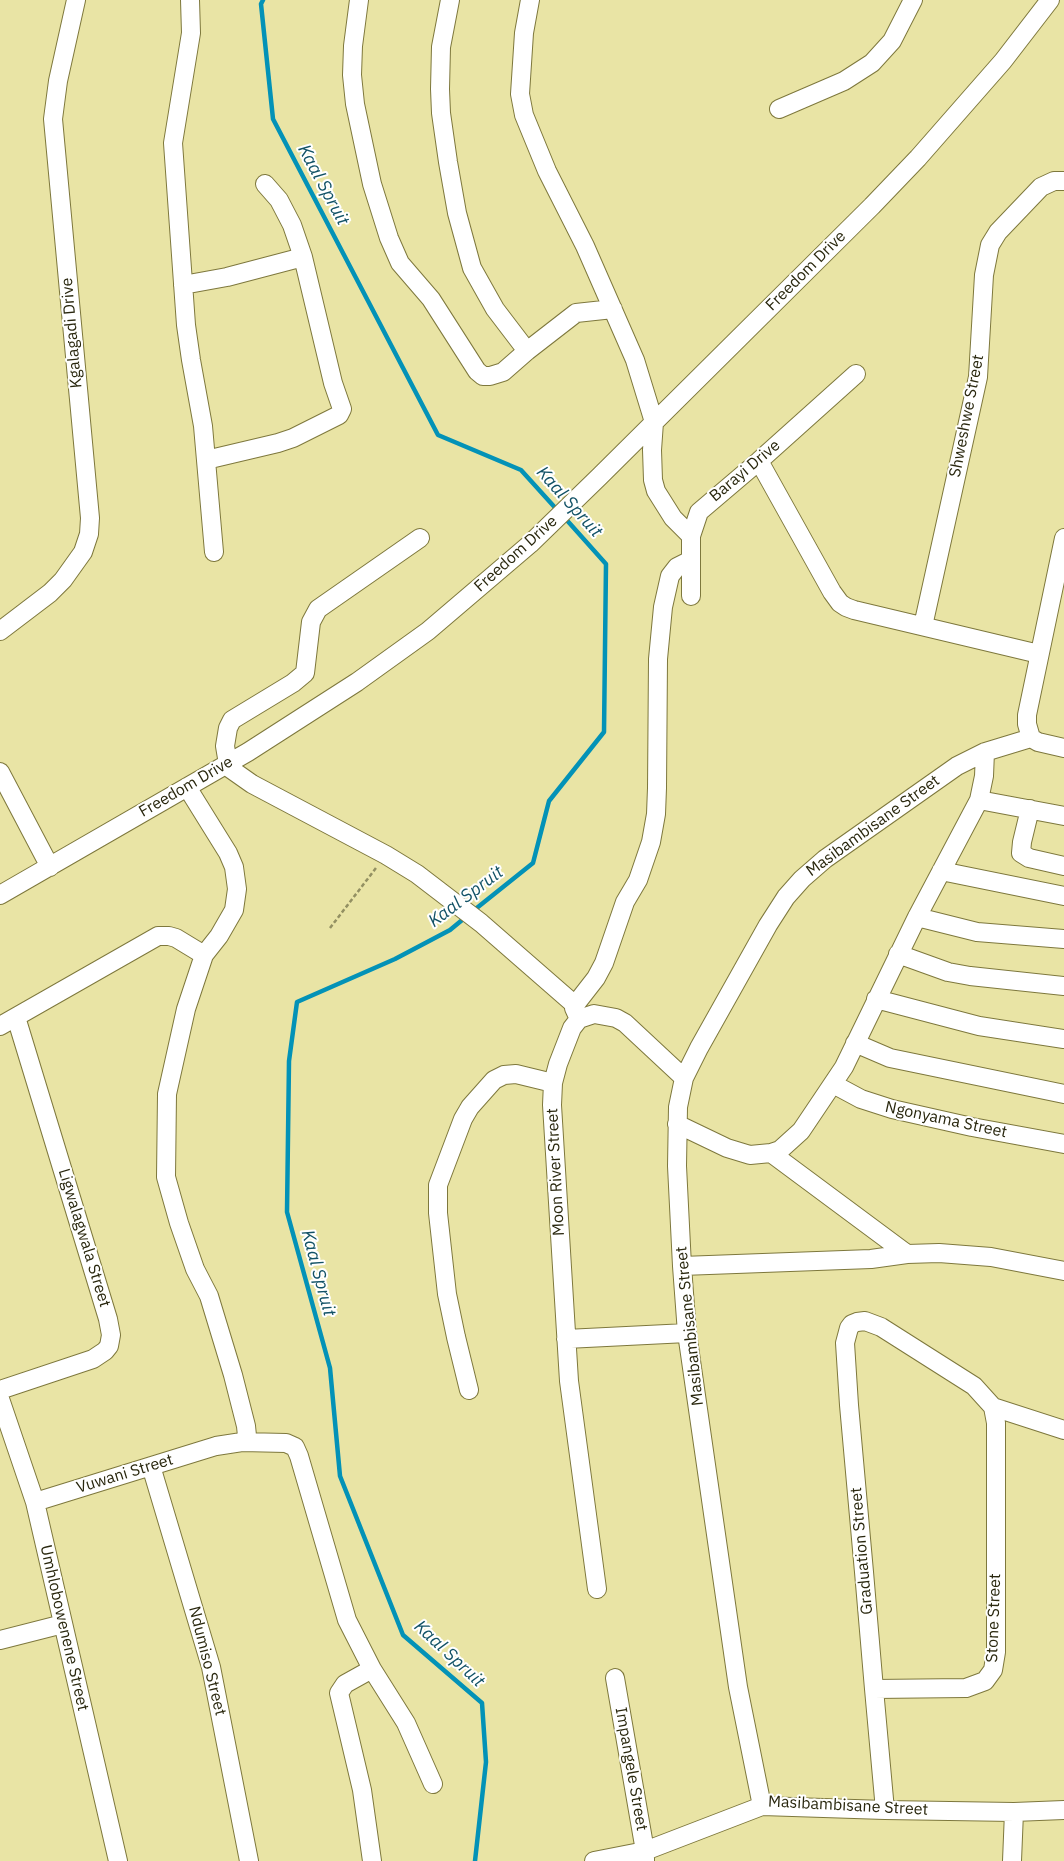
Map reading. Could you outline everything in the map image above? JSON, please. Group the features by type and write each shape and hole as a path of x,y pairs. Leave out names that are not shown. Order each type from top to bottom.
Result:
{"street":[{"name":"Kgalagadi Drive","path":"0,631 50,593 63,580 83,552 89,534 90,518 53,119 58,81 76,0"},
{"path":"190,0 191,33 172,143 188,340 203,426 214,552"},
{"path":"359,0 353,46 352,75 355,104 372,184 388,238 396,256 407,272 431,299 477,371 483,376 503,372 576,313 614,308"},
{"path":"450,0 441,47 440,89 441,113 457,213 472,268 495,308 527,351"},
{"path":"530,0 524,33 520,94 524,115 547,171 586,246 614,308 634,360 654,422 652,450 653,480 656,491 673,518 691,536"},
{"path":"779,109 844,81 872,63 892,41 913,0"},
{"name":"Freedom Drive","path":"0,895 280,732 404,649 530,544 918,158 1003,61 1049,0"},
{"name":"Shweshwe Street","path":"924,626 978,377 984,275 990,245 998,232 1035,192 1047,183 1064,181"},
{"path":"206,460 286,440 341,412 302,257 286,213 279,200 265,184"},
{"path":"183,285 227,277 302,257"},
{"name":"Barayi Drive","path":"691,596 691,536 699,512 856,374"},
{"path":"759,461 840,603 854,610 1039,654"},
{"path":"420,538 318,609 311,622 305,673 293,683 232,720 228,728 225,746 226,765 252,784 386,855 417,874 481,922 577,1012 616,1018 625,1023 684,1078"},
{"path":"1063,548 1039,654 1027,715 1027,724 1031,738 1038,742 1064,748"},
{"name":"Moon River Street","path":"597,1589 573,1411 566,1339 552,1105 553,1083 568,1034 577,1012 604,963 625,902 638,880 651,842 657,796 658,659 662,607 670,576 677,567 691,560"},
{"name":"Masibambisane Street","path":"1031,738 985,752 957,766 825,859 802,879 786,897 768,925 699,1048 684,1078 676,1124 687,1333 738,1687 762,1806 1014,1812 1064,1810"},
{"path":"676,1124 727,1148 755,1155 780,1150 802,1131 833,1084 855,1043 898,954 979,800 984,776 985,752"},
{"path":"0,772 50,867"},
{"path":"187,787 228,853 234,867 237,883 234,910 219,936 204,955 186,1009 169,1083 166,1109 166,1177 179,1224 195,1269 208,1296 233,1375 246,1426 247,1436 242,1442"},
{"path":"979,800 1064,816"},
{"path":"1030,809 1021,853 1029,858 1064,866"},
{"path":"941,871 1064,896"},
{"path":"917,918 977,932 1064,939"},
{"path":"0,1026 158,936 176,938 204,955"},
{"path":"898,954 948,972 1064,986"},
{"path":"876,999 979,1026 1064,1039"},
{"name":"Ligwalagwala Street","path":"0,1390 93,1359 109,1346 111,1335 108,1319 16,1017"},
{"path":"855,1043 903,1061 1064,1094"},
{"path":"470,1390 447,1294 437,1202 438,1185 463,1119 470,1107 494,1080 504,1075 516,1074 553,1083"},
{"name":"Ngonyama Street","path":"833,1084 861,1099 884,1107 972,1127 1064,1144"},
{"path":"771,1153 907,1254"},
{"path":"682,1266 871,1259 907,1254 939,1253 971,1254 1064,1271"},
{"name":"Graduation Street","path":"885,1810 845,1343 849,1328 852,1324 864,1321 881,1327 974,1386 993,1407"},
{"path":"566,1339 687,1333"},
{"name":"Umhlobowenene Street","path":"0,1399 35,1502 118,1861"},
{"path":"993,1407 1064,1430"},
{"name":"Stone Street","path":"874,1689 966,1688 985,1681 993,1670 996,1652 996,1441 993,1407"},
{"name":"Vuwani Street","path":"35,1502 216,1446 242,1442 286,1444 295,1447 330,1558 341,1600 355,1636 372,1668 406,1723 433,1784"},
{"name":"Ndumiso Street","path":"150,1466 211,1667 249,1861"},
{"path":"0,1640 63,1624"},
{"path":"372,1668 345,1684 339,1693 362,1790 372,1861"},
{"name":"Impangele Street","path":"615,1678 645,1856"},
{"path":"594,1861 645,1856 762,1806"},
{"path":"1012,1861 1014,1812"}],"path":[{"path":"330,928 386,855"}],"waterway":[{"name":"Kaal Spruit","path":"263,0 261,4 273,119 438,435 521,470 559,512"},
{"name":"Kaal Spruit","path":"473,911 533,863 549,801 604,732 606,564 564,517"},
{"name":"Kaal Spruit","path":"467,916 450,930 395,959 297,1002 289,1061 287,1212 330,1368 340,1476 403,1635 482,1703 486,1762 475,1861"}]}
